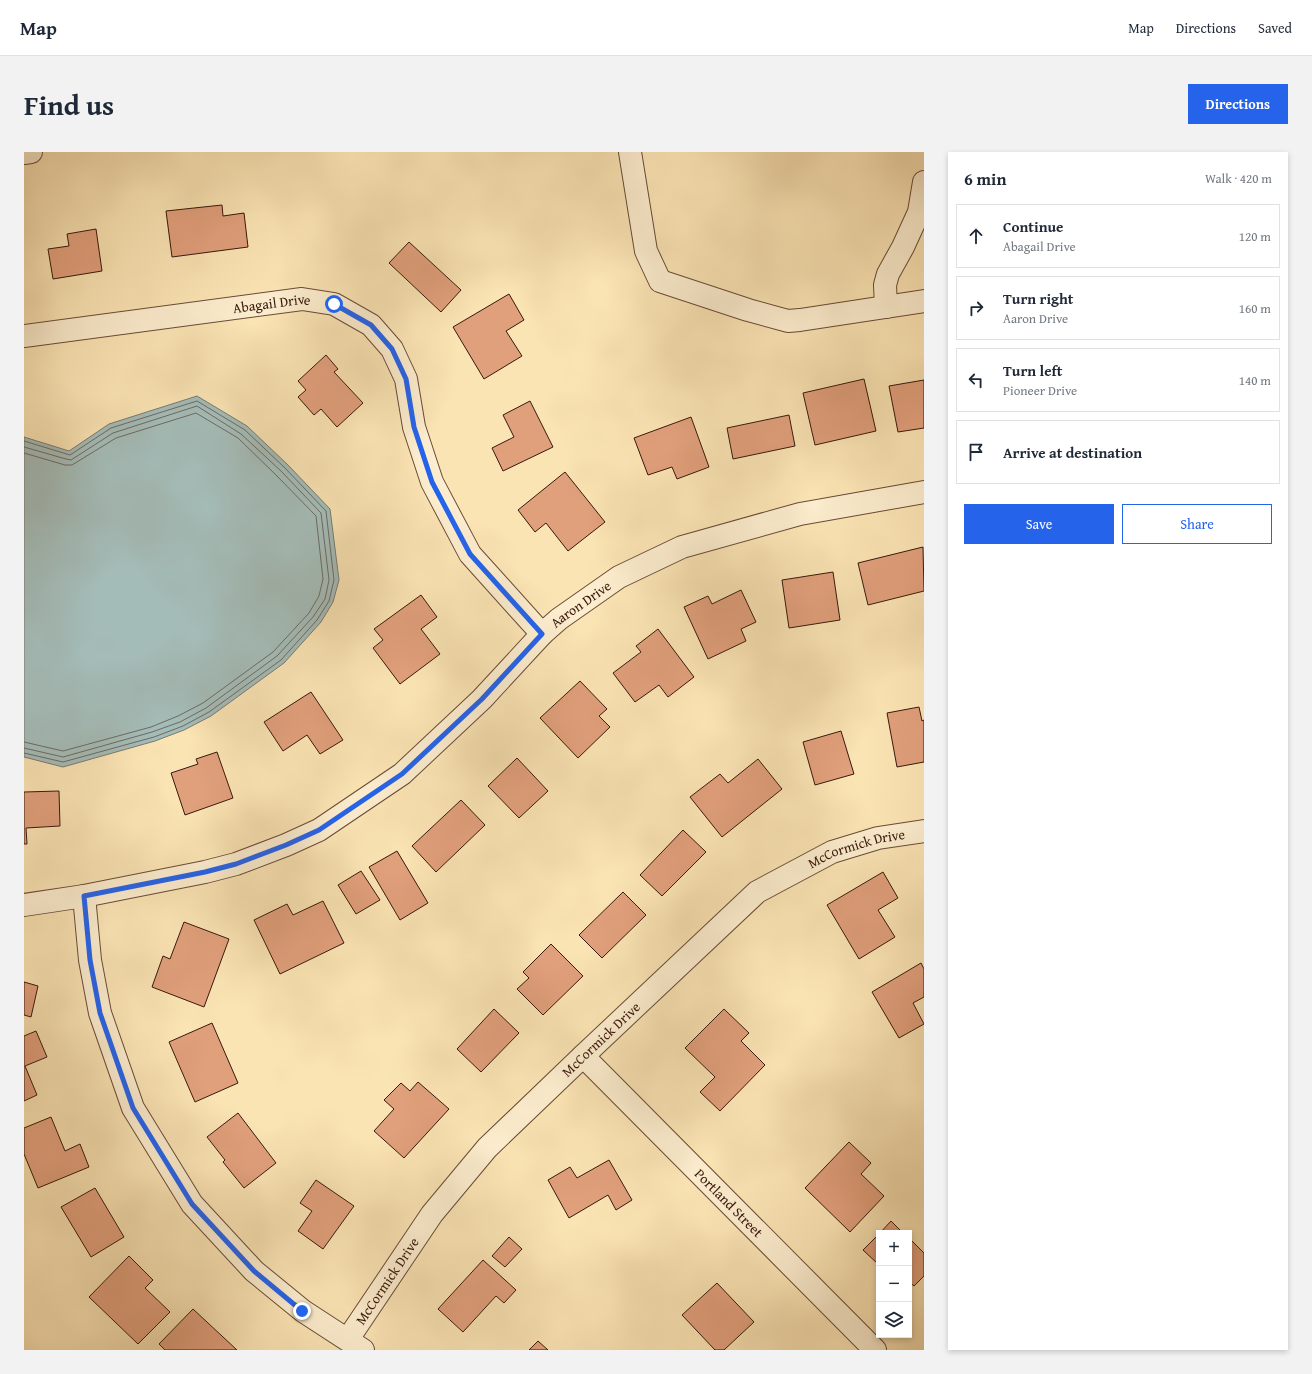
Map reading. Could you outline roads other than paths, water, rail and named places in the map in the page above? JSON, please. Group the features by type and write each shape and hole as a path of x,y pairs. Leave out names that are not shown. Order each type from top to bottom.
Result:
{"street":[{"path":"24,153 31,152"},
{"path":"630,152 646,251 660,280 748,310 788,321 924,302"},
{"path":"886,307 885,285 888,274 903,247 919,212 924,182"},
{"name":"Abagail Drive","path":"24,336 302,299 334,304 371,325 392,349 406,379 414,427 432,482 470,554 542,634"},
{"name":"Aaron Drive","path":"24,905 84,896 205,872 236,864 286,845 319,830 402,774 482,699 542,634 559,619 619,577 682,547 800,514 924,492"},
{"name":"McCormick Drive","path":"355,1344 432,1214 487,1148 758,892 832,852 878,838 924,831"},
{"path":"84,896 90,960 100,1013 133,1108 192,1204 254,1271 302,1311 355,1344"},
{"name":"Portland Street","path":"583,1056 874,1350"}],"water":[{"path":"197,396 247,426 288,465 330,509 339,580 333,602 321,622 284,663 211,716 184,730 155,741 63,767 24,757 24,437 69,451 109,424"}]}
